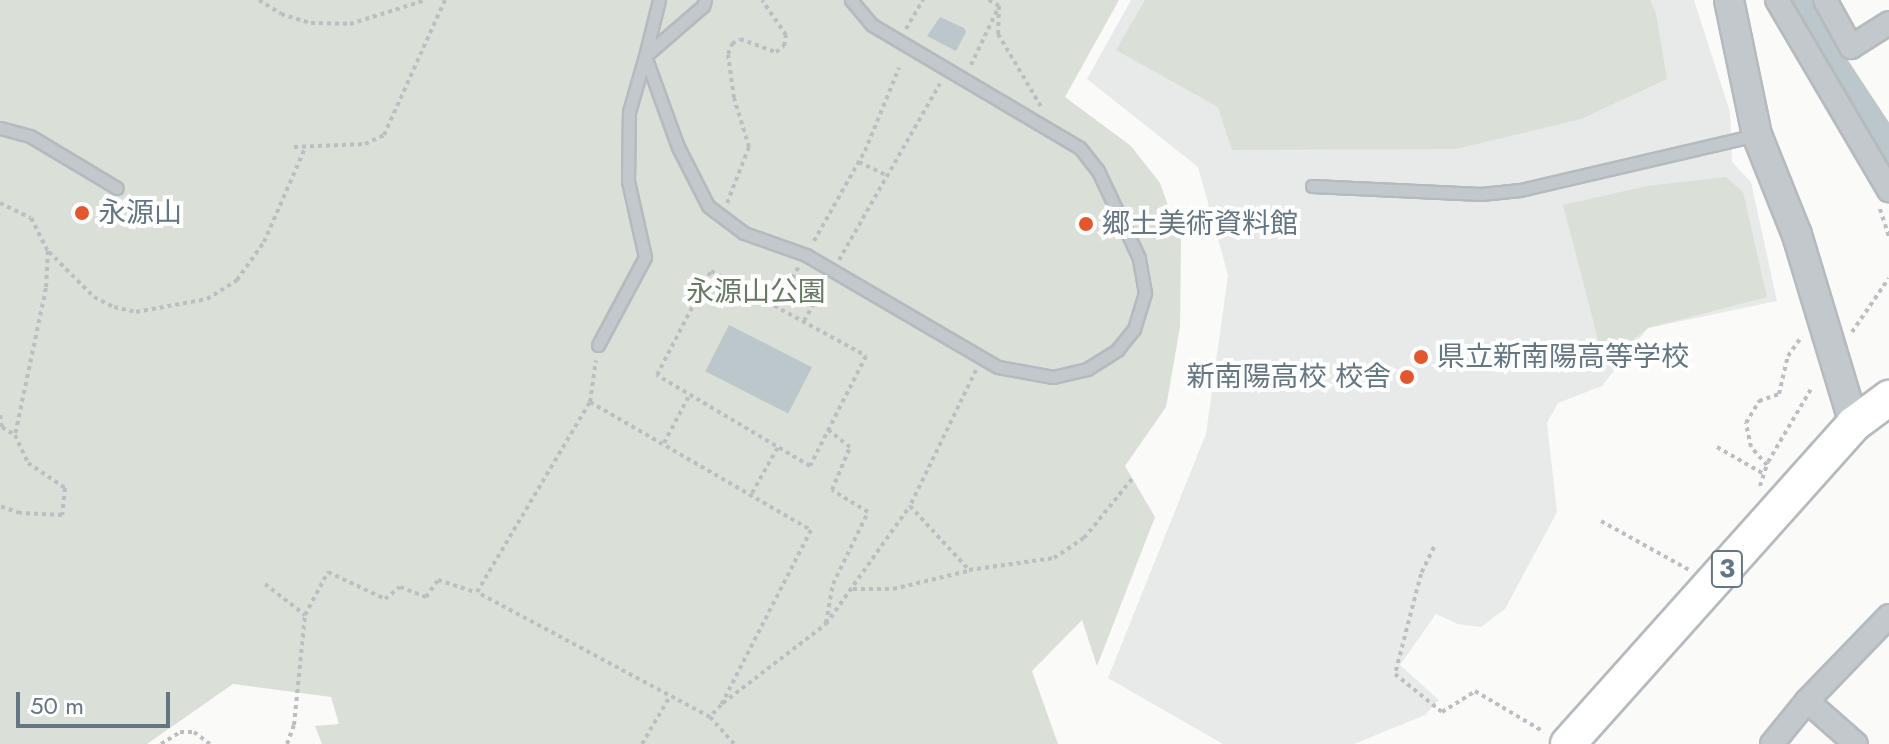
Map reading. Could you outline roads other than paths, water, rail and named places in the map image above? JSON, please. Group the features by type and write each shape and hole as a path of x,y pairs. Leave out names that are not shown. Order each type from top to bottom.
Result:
{"main road":[{"name":"3","path":"1559,740 1854,424 1889,398"}],"street":[{"path":"1729,0 1757,135 1797,235 1854,424"},
{"path":"1777,0 1889,190"},
{"path":"1825,0 1851,47 1889,23"},
{"path":"1772,744 1807,701 1889,616"},
{"path":"1807,701 1856,744"}],"lane":[{"path":"598,345 645,257 642,231 628,181 629,112 659,0"},
{"path":"645,56 705,0"},
{"path":"645,56 678,147 708,206 744,233 806,255 833,269 998,367 1053,377 1087,369 1117,350 1134,329 1145,293 1139,258 1098,171 1080,148 872,25 851,0"},
{"path":"0,128 30,136 117,188"},
{"path":"1312,186 1481,194 1520,190 1757,135"}],"waterway":[{"path":"1796,0 1821,52 1889,155"}],"place":[{"name":"永源山","path":"82,213"},
{"name":"郷土美術資料館","path":"1086,224"},
{"name":"県立新南陽高等学校","path":"1421,357"},
{"name":"新南陽高校 校舎","path":"1407,377"}],"park label":[{"name":"永源山公園","path":"756,292"}]}
